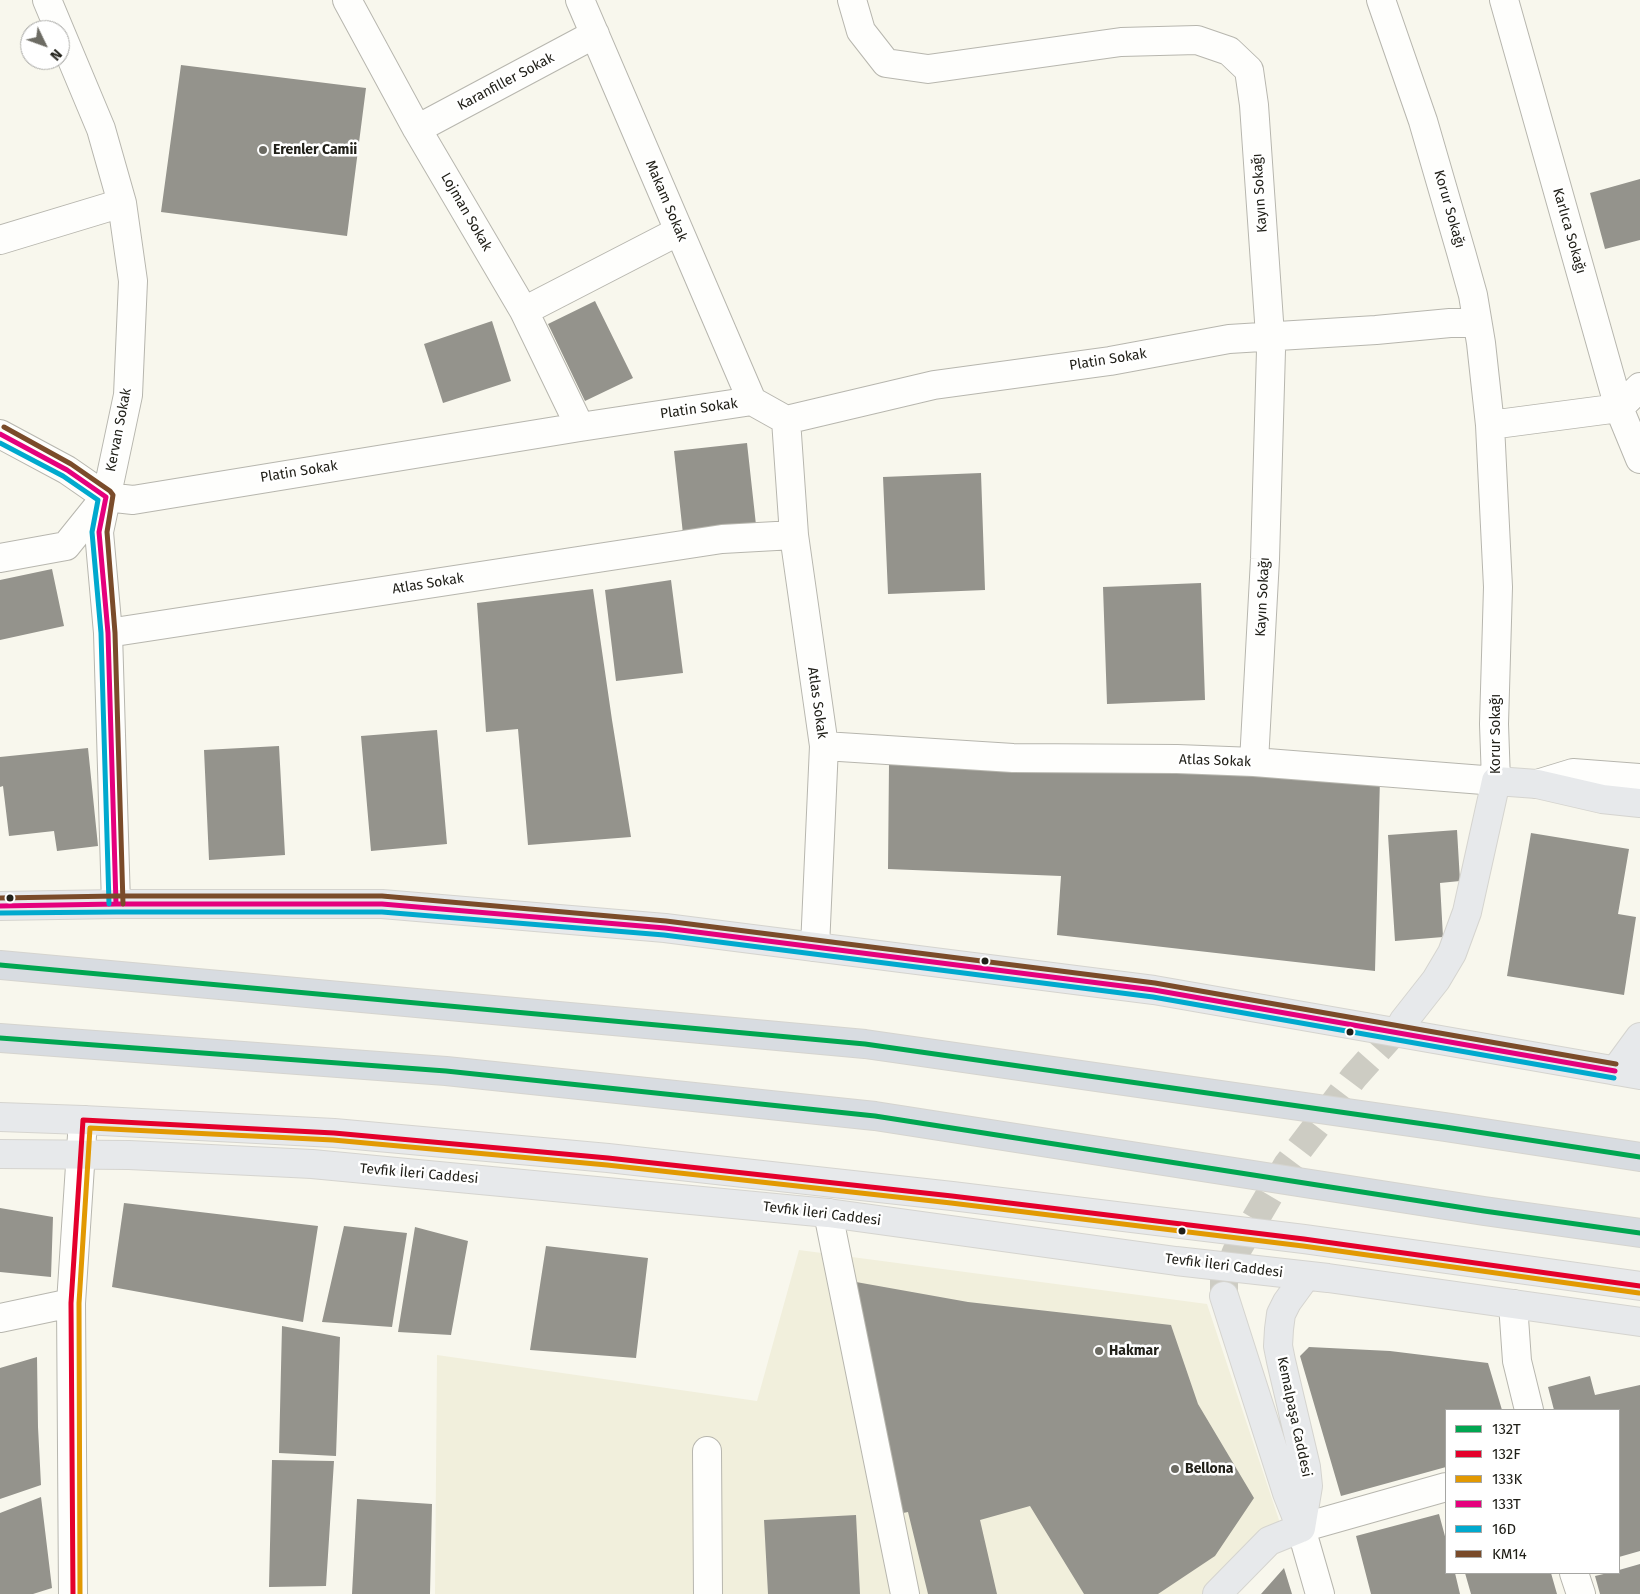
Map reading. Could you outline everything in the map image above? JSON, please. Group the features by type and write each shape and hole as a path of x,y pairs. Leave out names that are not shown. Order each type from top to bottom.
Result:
{"highway":[{"path":"0,965 865,1044 1640,1157"},
{"path":"0,1038 446,1071 875,1116 1464,1208 1640,1233"}],"main road":[{"name":"Atlas Sokak","path":"1496,780 1537,784 1602,799 1640,803"},
{"name":"Korur Sokağı","path":"1403,1022 1436,980 1452,953 1467,912 1496,780"},
{"path":"0,906 382,904 665,928 1154,990 1628,1073 1640,1037"},
{"path":"0,1118 83,1120 334,1133 617,1160 991,1201 1304,1239 1640,1286"},
{"name":"Tevfik İleri Caddesi","path":"0,1154 80,1154 312,1164 828,1213 1640,1322"},
{"path":"1513,1304 1516,1269"},
{"name":"Kemalpaşa Caddesi","path":"1301,1528 1308,1486 1306,1467 1281,1361 1278,1346 1278,1329 1281,1314 1287,1302 1306,1276"},
{"path":"1217,1594 1269,1541 1301,1528 1284,1485 1224,1296"}],"street":[{"name":"Kervan Sokak","path":"47,0 101,129 122,203 133,281 128,395 99,532 108,634 116,904"},
{"name":"Lojman Sokak","path":"347,0 418,129 524,311 580,427"},
{"name":"Makam Sokak","path":"580,0 752,401"},
{"name":"Kayın Sokağı","path":"852,0 861,31 886,63 928,69 1121,42 1197,40 1229,51 1248,70 1252,96 1271,337 1265,560 1254,762"},
{"name":"Korur Sokağı","path":"1381,0 1423,121 1462,252 1473,296 1477,323 1490,425 1498,587 1494,724 1496,780"},
{"name":"Karlıca Sokağı","path":"1504,0 1619,408 1640,459"},
{"name":"Karanfiller Sokak","path":"418,129 595,34"},
{"path":"0,240 122,203"},
{"path":"524,311 679,231"},
{"name":"Platin Sokak","path":"106,497 132,500 752,401 786,420 934,385 1110,361 1229,339 1450,323 1477,323"},
{"path":"1490,425 1619,408 1640,387"},
{"path":"786,420 794,535"},
{"path":"0,434 67,470 106,497 66,546 0,558"},
{"name":"Atlas Sokak","path":"108,634 722,539 794,535 824,746 1013,758 1254,762 1496,780"},
{"path":"815,947 824,746"},
{"path":"1537,784 1573,773 1640,778"},
{"path":"73,1594 71,1303 83,1120"},
{"path":"828,1213 905,1594"},
{"path":"0,1318 71,1303"},
{"path":"1513,1304 1517,1361 1529,1409"},
{"path":"707,1451 708,1594"},
{"path":"1301,1528 1445,1487"},
{"name":"Kemalpaşa Caddesi","path":"1301,1528 1320,1594"},
{"path":"1574,1574 1580,1594"}],"shaded area":[{"path":"799,1250 1207,1304 1286,1541 1234,1594 435,1594 437,1355 757,1401"}],"building":[{"name":"Erenler Camii","path":"181,65 366,88 347,236 161,212"},
{"path":"1640,179 1640,240 1605,249 1590,193"},
{"path":"595,301 633,378 585,401 548,324"},
{"path":"492,321 511,381 443,403 424,344"},
{"path":"747,443 756,525 683,534 674,451"},
{"path":"981,473 985,590 888,594 883,477"},
{"path":"52,569 64,626 0,640 0,580"},
{"path":"671,580 683,673 616,681 605,590"},
{"path":"1201,583 1205,700 1107,704 1103,587"},
{"path":"593,589 631,837 528,845 518,729 486,732 477,603"},
{"path":"437,730 447,844 371,851 361,736"},
{"path":"279,746 285,855 209,860 204,750"},
{"path":"88,748 98,846 57,851 54,831 9,836 3,786 0,787 0,757"},
{"path":"889,764 1067,772 1240,773 1380,778 1375,971 1057,935 1061,876 888,869"},
{"path":"1457,830 1460,881 1440,883 1443,937 1395,941 1388,835"},
{"path":"1531,833 1629,849 1618,914 1636,917 1624,995 1507,976"},
{"path":"124,1203 318,1226 303,1322 112,1287"},
{"path":"0,1208 53,1217 51,1277 0,1272"},
{"path":"344,1226 407,1233 392,1327 322,1322"},
{"path":"415,1227 468,1241 451,1335 398,1332"},
{"path":"546,1246 648,1258 636,1358 530,1350"},
{"path":"856,1282 968,1302 1171,1325 1198,1404 1254,1498 1215,1556 1158,1594 1084,1594 1030,1506 980,1520 997,1594 928,1594 908,1512 903,1513"},
{"path":"282,1326 340,1337 336,1456 279,1453"},
{"path":"1309,1347 1390,1351 1488,1363 1502,1409 1445,1409 1445,1467 1341,1496 1300,1356"},
{"path":"37,1357 41,1485 0,1499 0,1368"},
{"path":"1590,1376 1595,1395 1640,1385 1640,1551 1620,1557 1620,1409 1554,1409 1548,1387"},
{"path":"272,1460 334,1461 326,1586 269,1587"},
{"path":"41,1497 52,1588 33,1594 0,1594 0,1513"},
{"path":"357,1499 432,1504 430,1594 352,1594"},
{"path":"1439,1514 1445,1536 1445,1574 1455,1574 1460,1594 1371,1594 1356,1536"},
{"path":"856,1515 860,1594 768,1594 764,1520"},
{"path":"1640,1564 1640,1594 1600,1594 1595,1576 1620,1574 1620,1570"},
{"path":"1284,1568 1292,1594 1261,1594"},
{"path":"1465,1574 1551,1574 1557,1594 1471,1594"}],"tunnel":[{"path":"1224,1296 1224,1281 1236,1252 1287,1165 1354,1077 1403,1022"}],"transit line":[{"name":"KM14","path":"4,427 71,464 113,495 107,532 115,633 123,904"},
{"name":"133T","path":"0,434 67,470 106,497 99,532 108,633 116,904"},
{"name":"16D","path":"0,443 63,476 98,500 92,532 101,633 109,904"},
{"name":"KM14","path":"0,898 382,896 666,921 1155,983 1616,1064"},
{"name":"133T","path":"0,906 382,904 665,928 1154,990 1615,1071"},
{"name":"16D","path":"0,913 382,912 664,935 1153,997 1614,1078"},
{"name":"132T","path":"0,965 865,1044 1445,1127 1640,1157"},
{"name":"132T","path":"0,1038 446,1071 875,1116 1484,1211 1640,1233"},
{"name":"132F","path":"73,1594 71,1303 83,1120 334,1133 608,1158 952,1196 1304,1239 1640,1286"},
{"name":"133K","path":"80,1594 79,1303 90,1128 333,1140 607,1165 951,1203 1303,1246 1639,1293"}],"place":[{"name":"Erenler Camii","path":"263,150"},
{"name":"Hakmar","path":"1099,1351"},
{"name":"Bellona","path":"1175,1469"}]}
